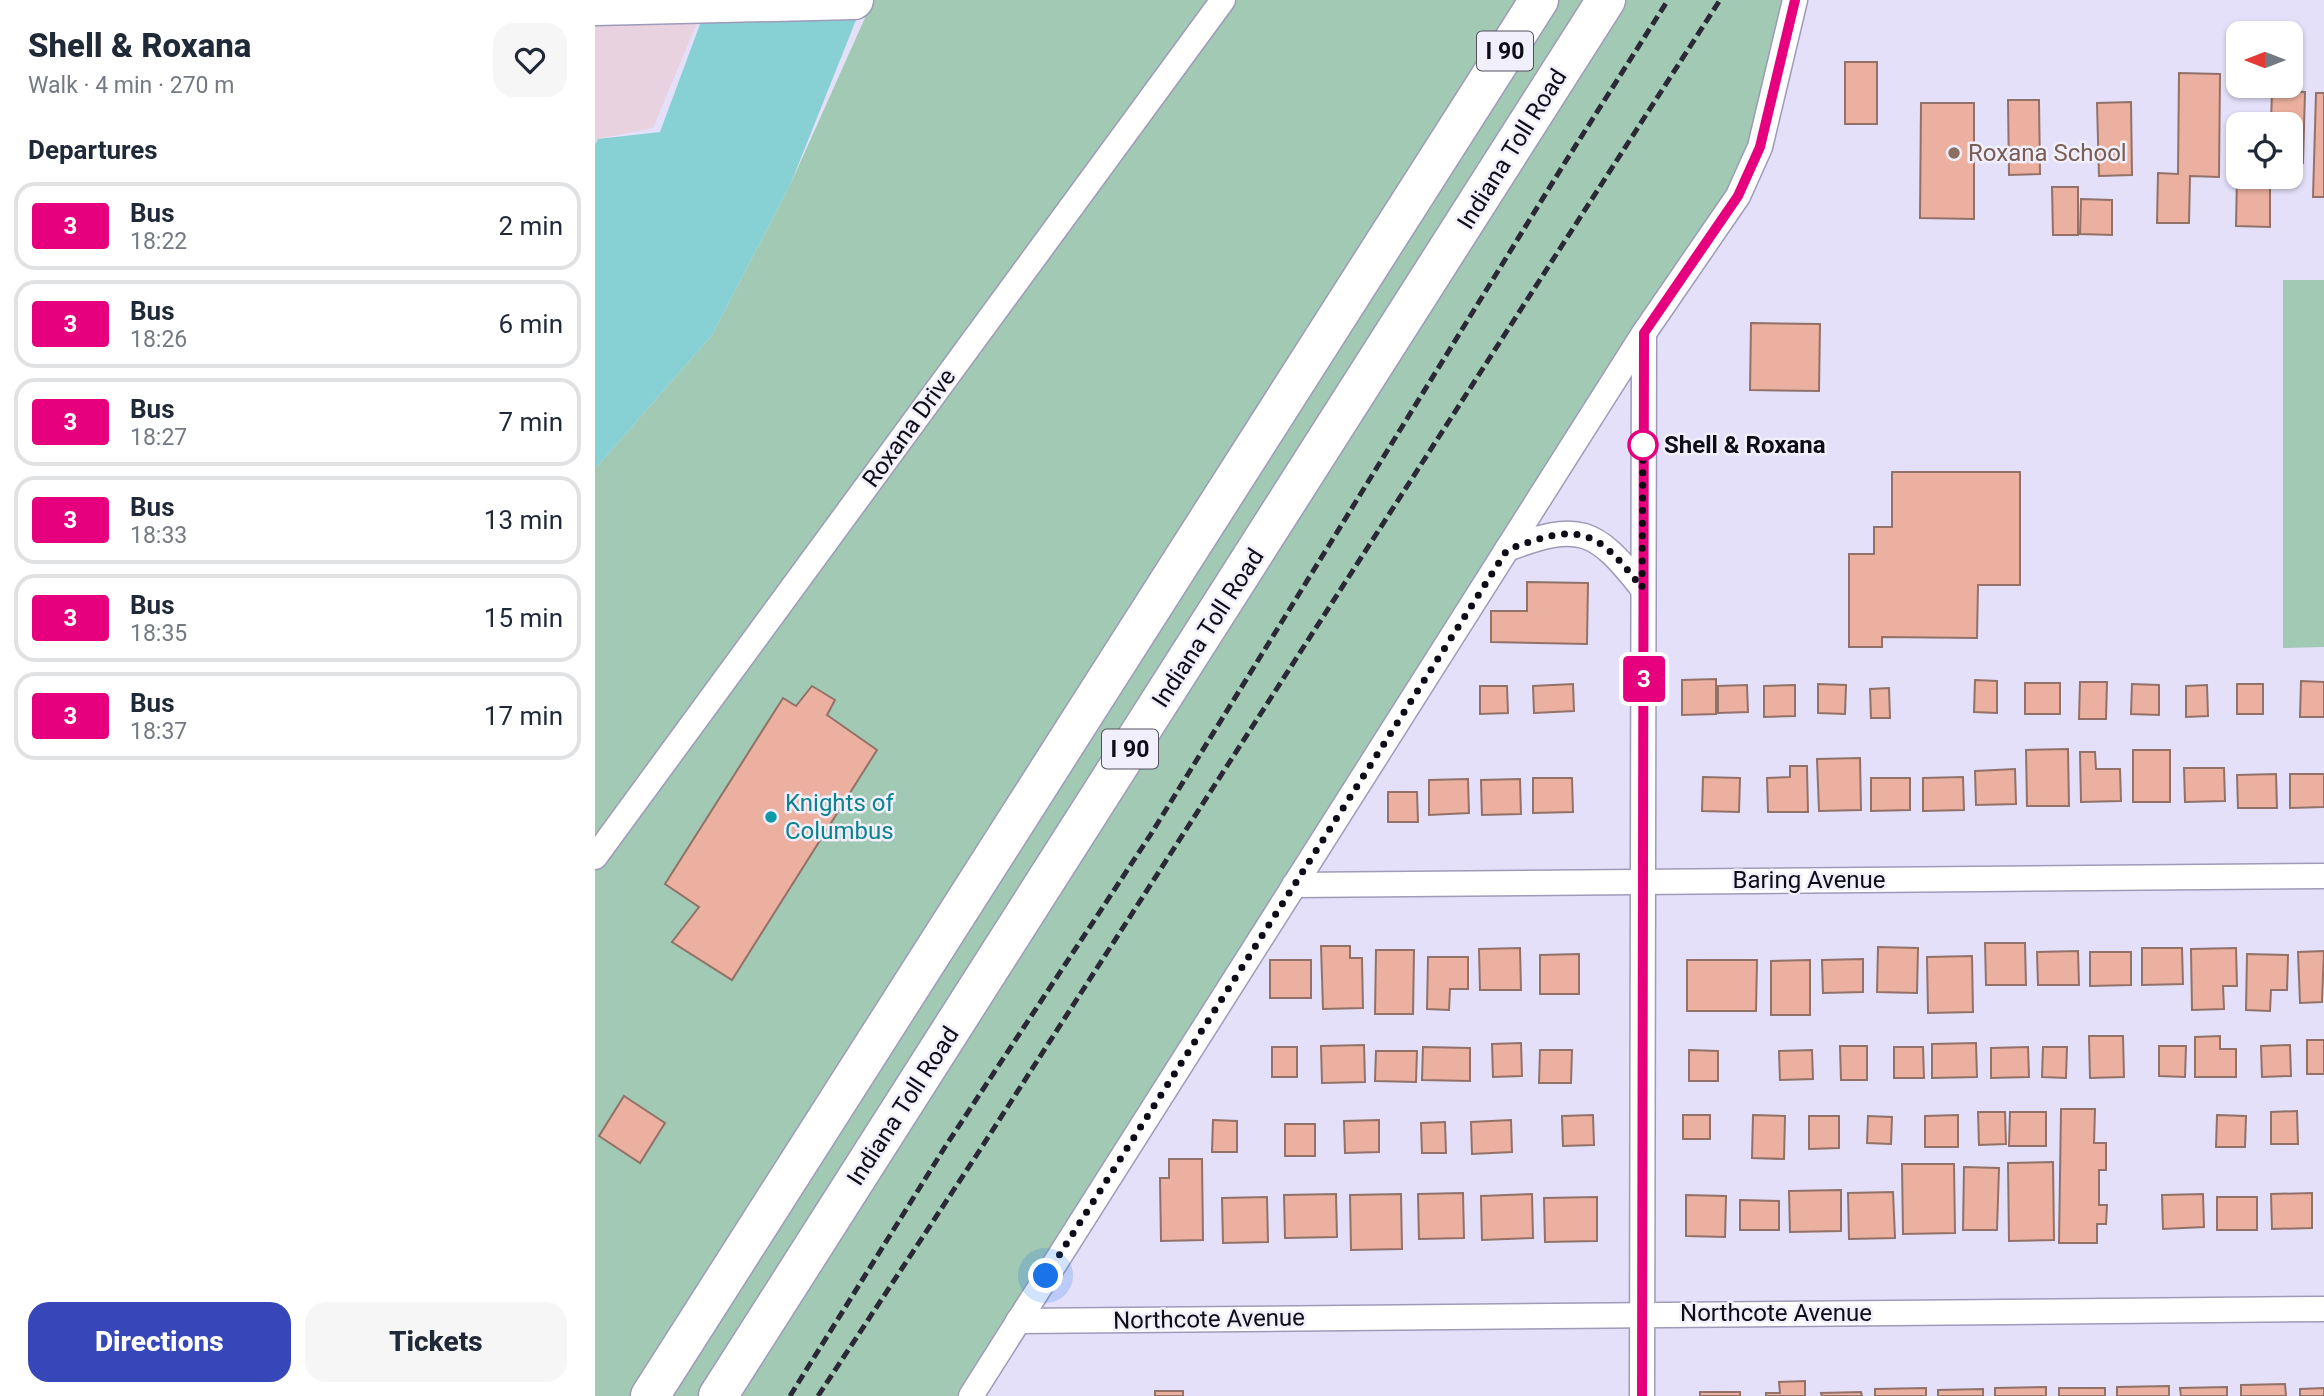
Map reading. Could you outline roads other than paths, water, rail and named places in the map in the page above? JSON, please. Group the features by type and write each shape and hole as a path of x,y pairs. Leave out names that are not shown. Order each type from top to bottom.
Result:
{"main road":[{"path":"613,6 854,0"},
{"name":"I 90","path":"650,1396 1539,0"},
{"name":"Indiana Toll Road","path":"718,1396 1606,0"}],"street":[{"name":"Roxana Drive","path":"595,857 1223,0"},
{"path":"971,1396 1644,333 1738,196 1760,147 1795,0"},
{"path":"1642,1396 1644,333"},
{"path":"1507,550 1546,536 1584,536 1608,547 1642,588"},
{"name":"Baring Avenue","path":"1294,885 2324,876"},
{"name":"Northcote Avenue","path":"1018,1321 2324,1309"}],"railway":[{"path":"790,1396 945,1147 1151,834 1668,0"},
{"path":"818,1396 976,1156 1720,0"}],"place":[{"name":"Roxana School","path":"1954,153"},
{"name":"Shell & Roxana","path":"1643,445"},
{"name":"Knights of Columbus","path":"771,817"}]}
